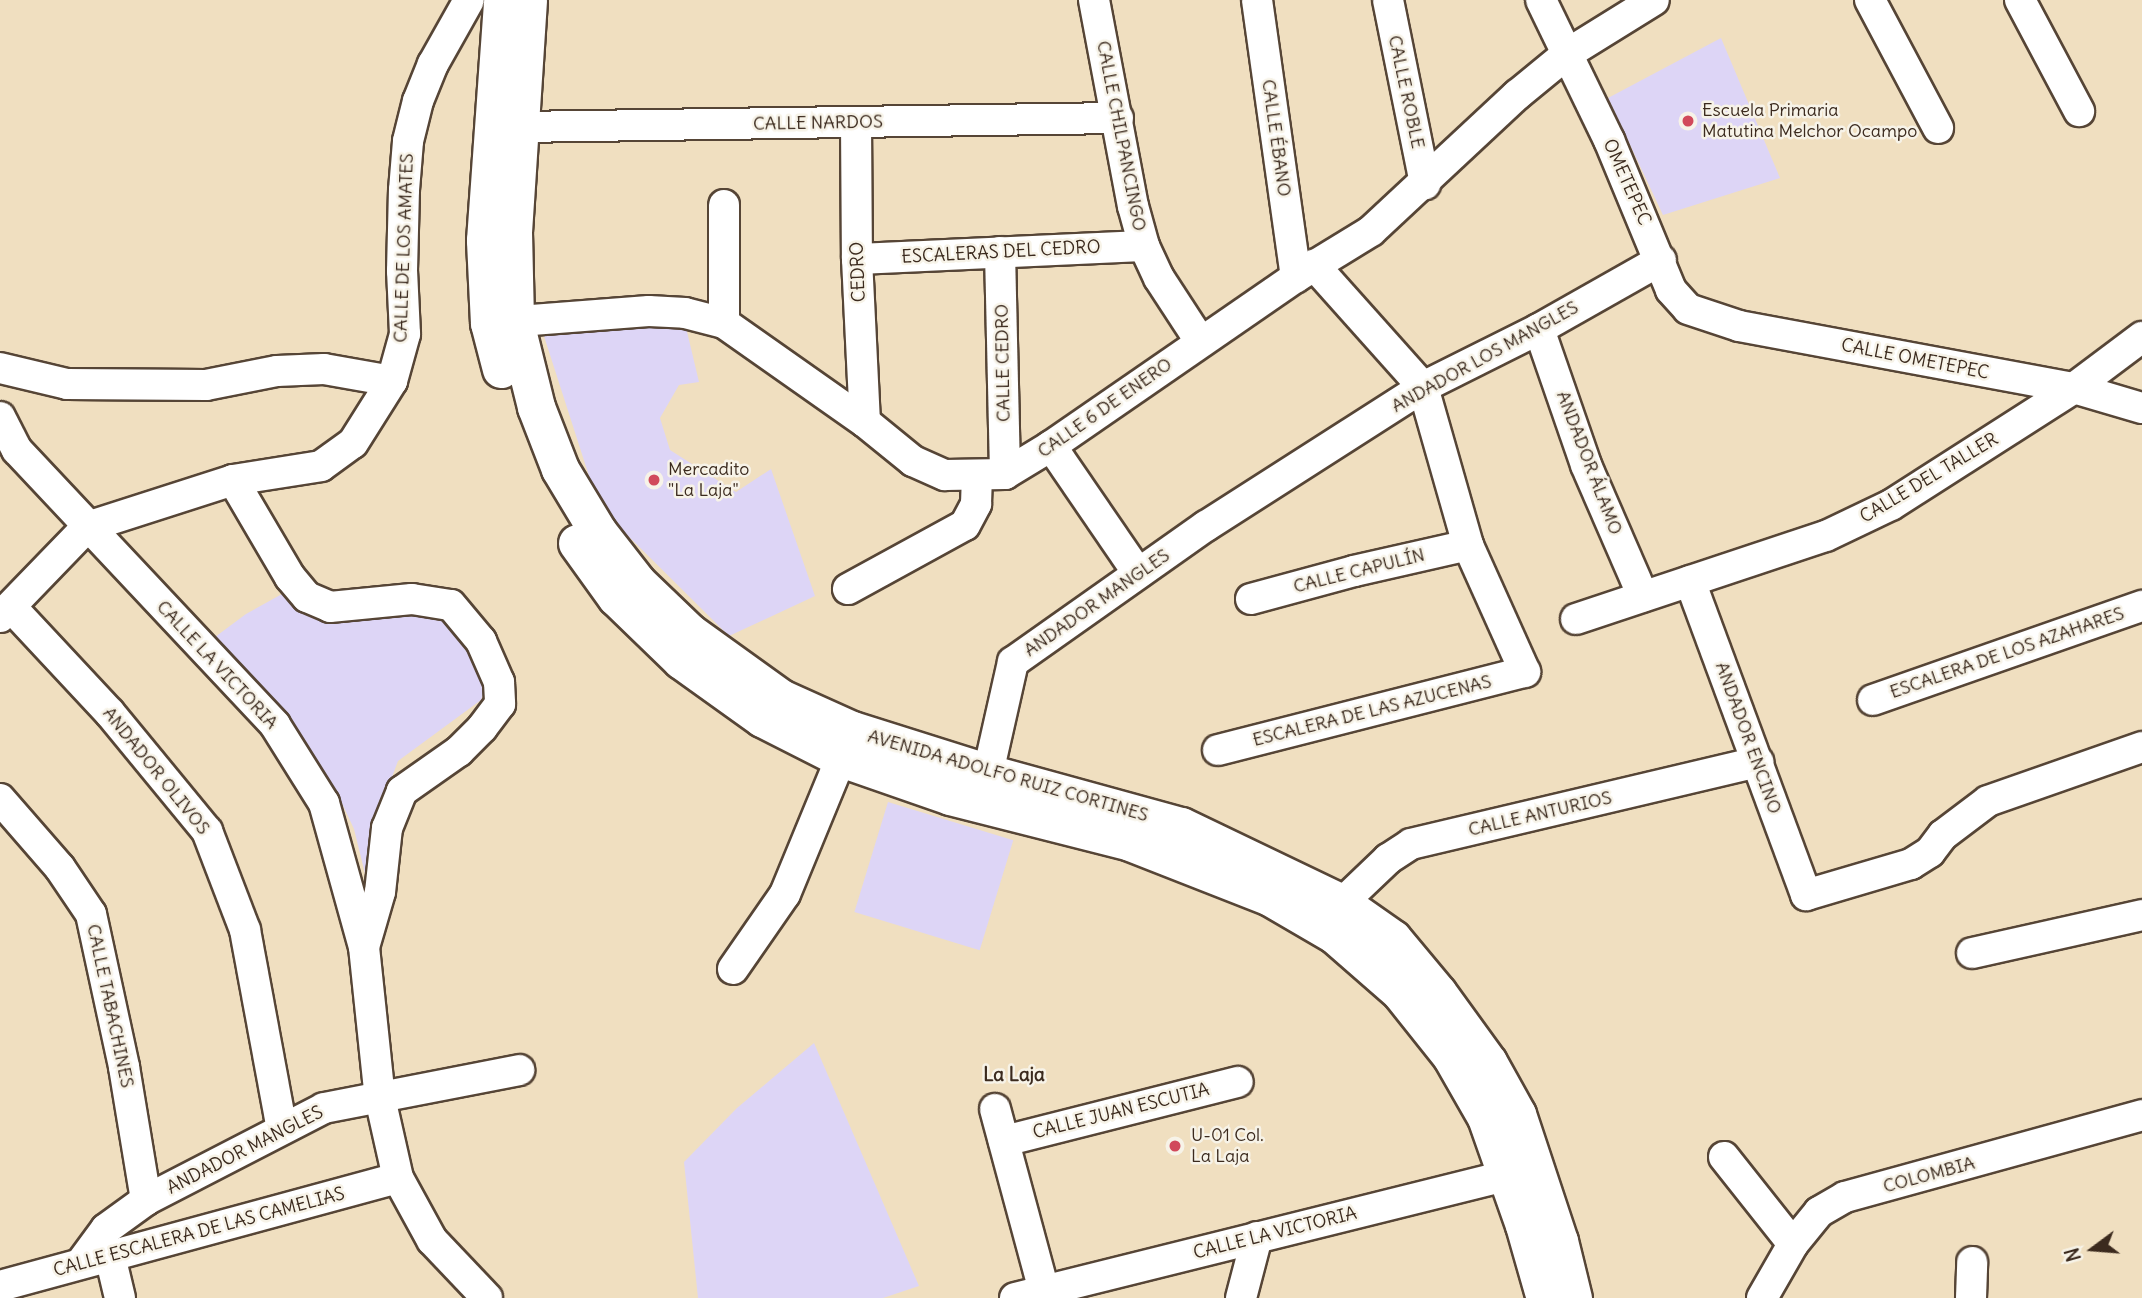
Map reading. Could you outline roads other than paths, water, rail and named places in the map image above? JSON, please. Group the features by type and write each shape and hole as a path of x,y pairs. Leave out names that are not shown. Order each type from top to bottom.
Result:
{"main road":[{"name":"AVENIDA ADOLFO RUIZ CORTINES","path":"502,0 485,240 502,323 512,407 539,473 576,542 616,597 681,660 762,718 841,758 950,796 1130,842 1270,897 1335,936 1400,992 1451,1056 1522,1172"},
{"name":"AVENIDA ADOLFO RUIZ CORTINES","path":"528,0 513,232 502,323 560,470 598,533 638,582 689,632 781,698 852,730 988,774 1181,826 1342,903 1392,939 1488,1062 1517,1114 1522,1172 1548,1297"}],"street":[{"name":"CALLE DE LOS AMATES","path":"87,527 233,480 321,466 353,443 392,382 405,334 402,271 408,141 418,101 433,64 469,0"},
{"name":"CALLE CHILPANCINGO","path":"1094,0 1133,206 1144,246 1159,278 1200,341"},
{"name":"CALLE ÉBANO","path":"1257,0 1305,271"},
{"name":"CALLE ROBLE","path":"1388,0 1425,184"},
{"name":"OMETEPEC","path":"1541,0 1661,260 1671,290 1688,309"},
{"name":"CALLE 6 DE ENERO","path":"991,475 1051,446 1200,341 1371,230 1425,184 1517,95 1567,54 1603,29 1654,0"},
{"path":"1870,0 1938,128"},
{"path":"2020,0 2079,111"},
{"name":"CALLE NARDOS","path":"518,127 1118,118"},
{"name":"CEDRO","path":"856,123 857,259 865,422"},
{"path":"723,205 724,323"},
{"name":"ESCALERAS DEL CEDRO","path":"857,259 1144,246"},
{"name":"CALLE CEDRO","path":"848,589 965,525 991,475 1000,252"},
{"name":"ANDADOR LOS MANGLES","path":"1206,526 1423,387 1539,329 1661,260"},
{"path":"1305,271 1423,387 1468,545"},
{"name":"CALLE OMETEPEC","path":"1688,309 1739,326 2074,388 2142,408"},
{"path":"502,323 649,312 685,313 724,323 865,422 913,461 945,475 991,475"},
{"name":"ANDADOR ÁLAMO","path":"1539,329 1586,465 1643,596"},
{"name":"CALLE DEL TALLER","path":"1576,619 1826,536 1891,505 2074,388 2142,337"},
{"path":"0,368 67,384 206,385 277,371 324,369 392,382"},
{"name":"CALLE LA VICTORIA","path":"0,417 17,450 275,725 324,803 364,947 380,1098 398,1178 432,1240 487,1298"},
{"path":"1051,446 1138,573"},
{"path":"233,480 290,577 307,597 330,607 412,599 451,605 481,640 499,682 500,704 482,728 459,751 402,791 387,828 380,891 364,947"},
{"name":"ANDADOR MANGLES","path":"988,774 1013,662 1206,526"},
{"path":"6,612 87,527"},
{"name":"CALLE CAPULÍN","path":"1251,599 1354,570 1468,545"},
{"name":"ESCALERA DE LAS AZUCENAS","path":"1218,750 1525,672 1468,545"},
{"name":"ANDADOR ENCINO","path":"1690,581 1806,895 1911,863 1930,852 1943,835 1988,801 2142,747"},
{"name":"ESCALERA DE LOS AZAHARES","path":"1873,700 2142,606"},
{"name":"ANDADOR OLIVOS","path":"6,612 110,713 207,831 245,930 282,1129"},
{"path":"733,969 785,894 841,758"},
{"name":"CALLE ANTURIOS","path":"1342,903 1388,859 1411,844 1758,762"},
{"name":"CALLE TABACHINES","path":"0,799 60,868 91,914 124,1067 146,1200"},
{"path":"1972,953 2142,915"},
{"name":"ANDADOR MANGLES","path":"81,1263 106,1229 146,1200 324,1108 519,1070"},
{"name":"CALLE JUAN ESCUTIA","path":"1004,1141 1238,1082"},
{"path":"995,1109 1044,1290"},
{"name":"COLOMBIA","path":"1762,1298 1793,1244 1819,1212 1845,1197 2142,1115"},
{"path":"1724,1157 1793,1244"},
{"name":"CALLE LA VICTORIA","path":"1015,1298 1522,1172"},
{"name":"CALLE ESCALERA DE LAS CAMELIAS","path":"0,1286 398,1178"},
{"path":"1241,1298 1257,1237"},
{"path":"110,1256 120,1298"},
{"path":"1971,1298 1972,1262"}],"place":[{"name":"Escuela Primaria Matutina Melchor Ocampo","path":"1688,121"},
{"name":"Mercadito \"La Laja\"","path":"654,480"},
{"name":"U-01 Col. La Laja","path":"1175,1146"}],"district":[{"name":"La Laja","path":"1014,1075"}]}
